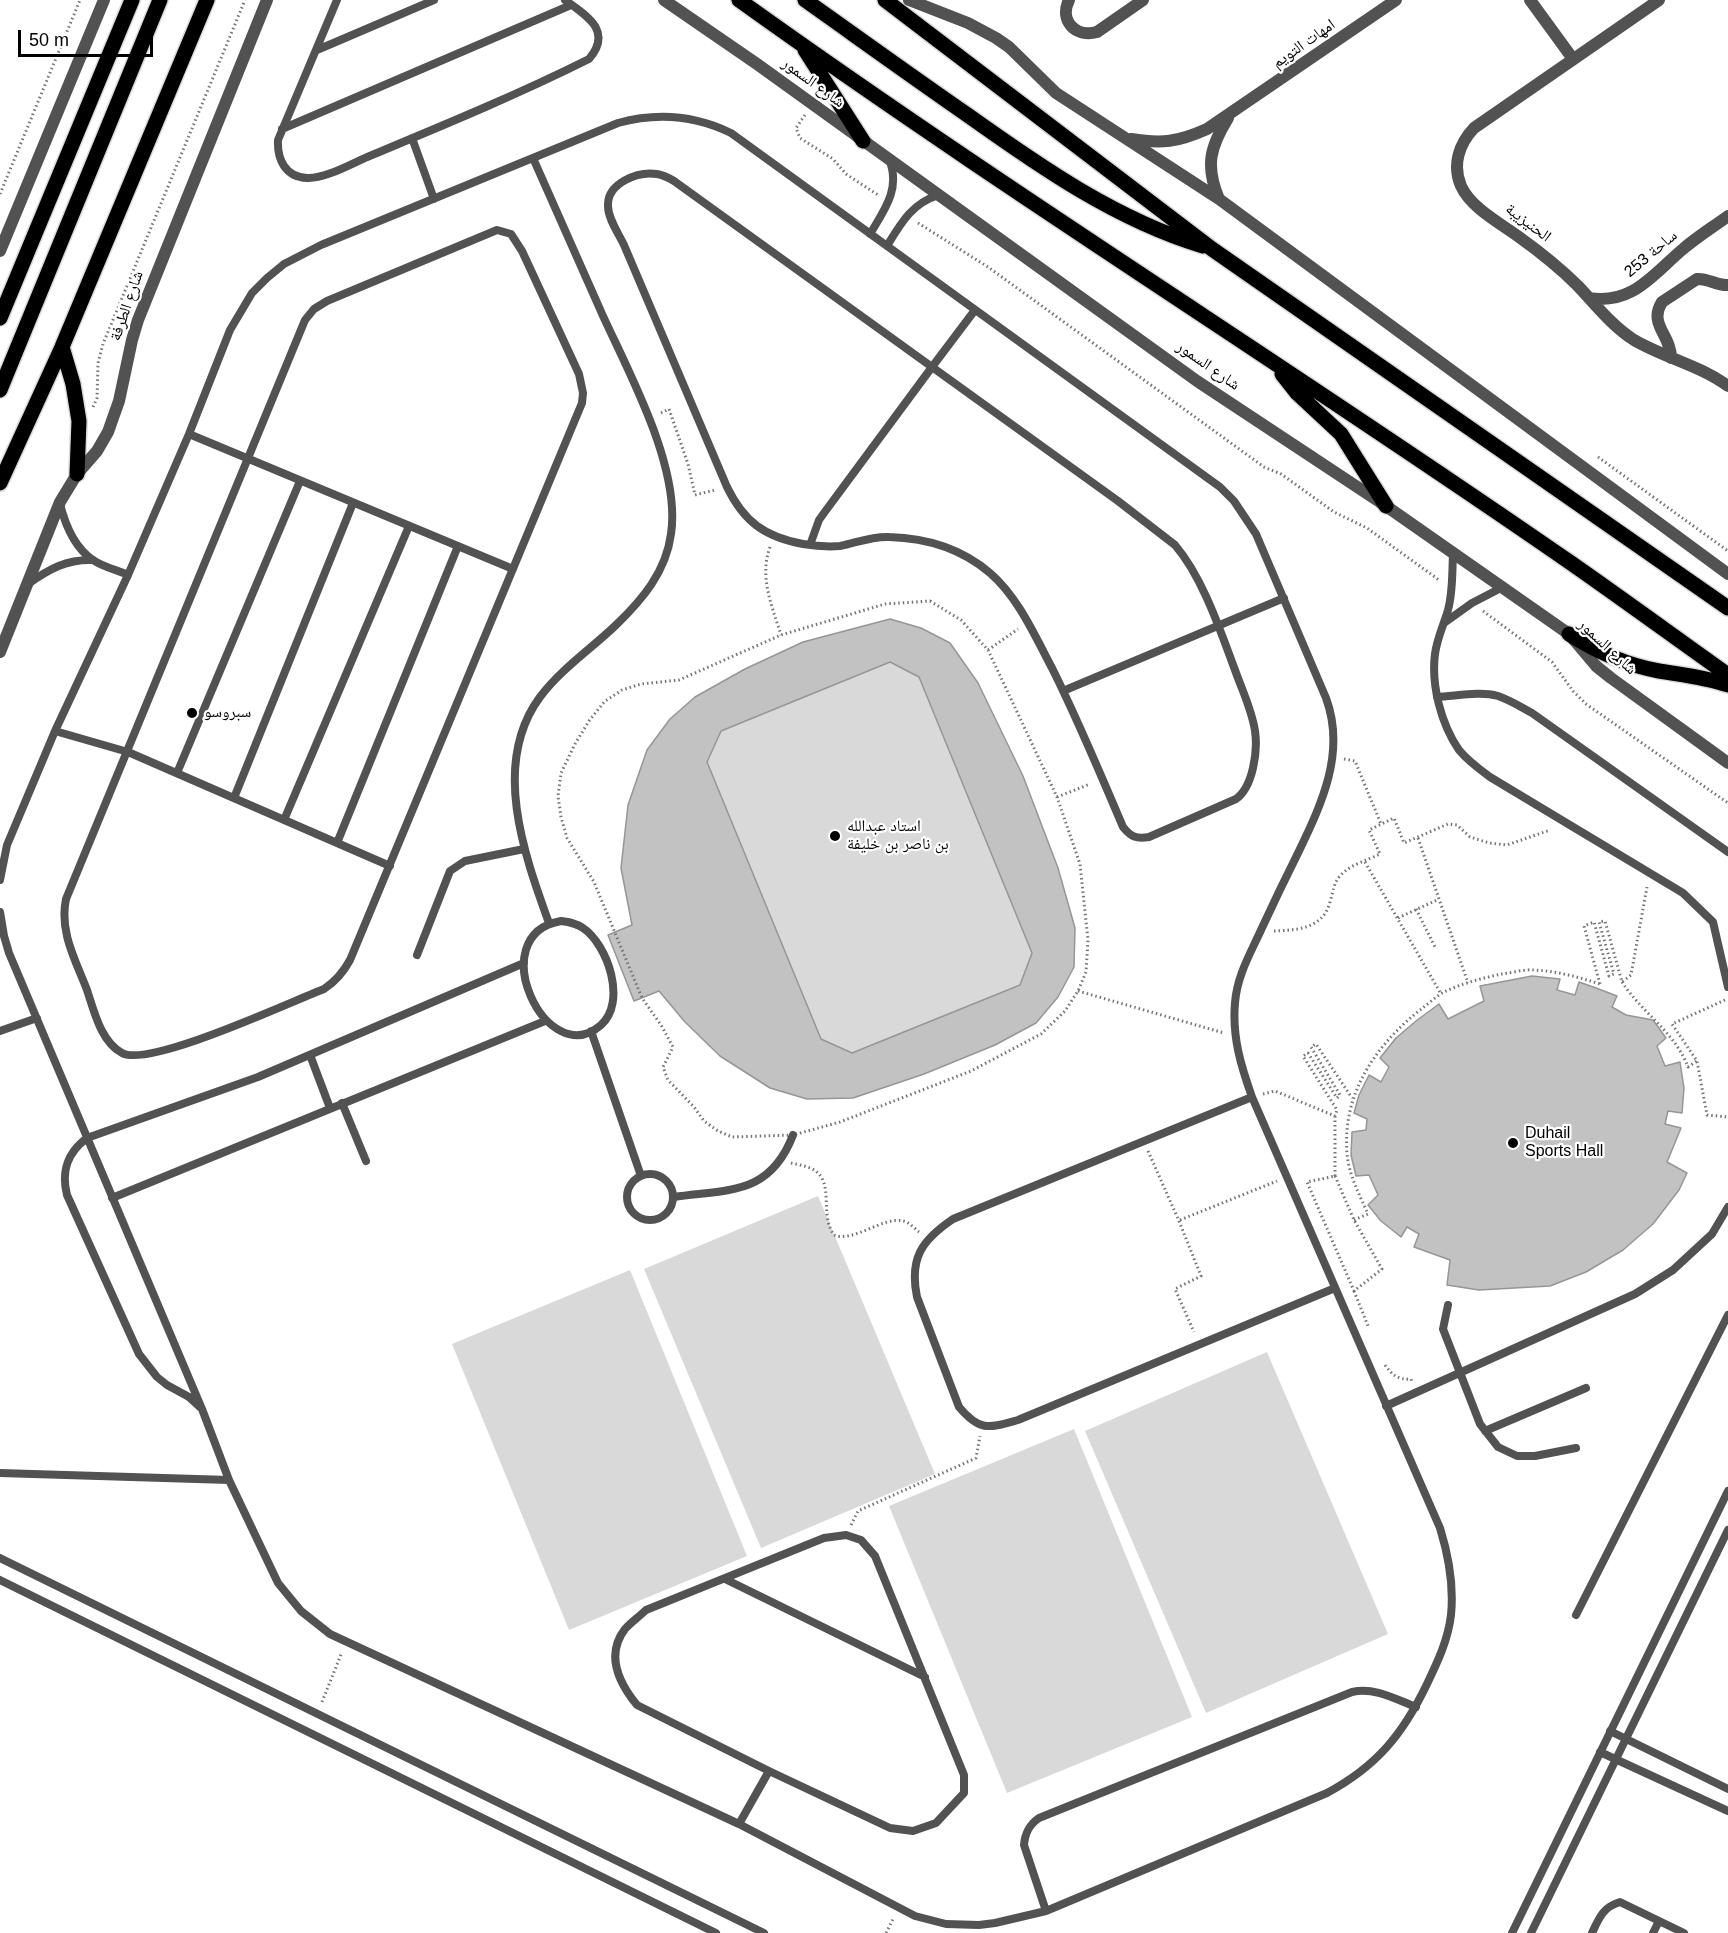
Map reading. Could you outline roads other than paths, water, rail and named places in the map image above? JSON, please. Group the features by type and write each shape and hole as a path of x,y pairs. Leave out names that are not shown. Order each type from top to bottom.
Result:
{"main road":[{"path":"0,318 132,0"},
{"path":"0,390 160,0"},
{"path":"0,483 62,347 207,0"},
{"name":"شارع السمور","path":"739,0 802,45 1572,563 1728,675"},
{"path":"805,0 1001,139 1076,189 1129,217 1177,238 1212,249"},
{"path":"885,0 1212,249 1728,608"},
{"path":"802,45 863,141"},
{"path":"62,347 73,384 79,421 77,474"},
{"path":"1275,364 1297,393 1341,434 1386,506"},
{"path":"1569,634 1616,659 1638,666 1696,676 1728,685"}],"street":[{"path":"0,251 104,0"},
{"name":"شارع الطرفة","path":"0,652 60,502 77,474 97,451 114,417 138,320 267,0"},
{"name":"شارع السمور","path":"664,0 889,158 1197,381 1386,506 1569,634 1596,666 1728,763"},
{"path":"909,0 968,23 996,38 1056,93 1218,199 1728,574"},
{"path":"1069,0 1066,8 1067,21 1077,31 1090,34 1143,0"},
{"name":"امهات التويم","path":"1124,138 1148,142 1173,142 1208,129 1395,0"},
{"path":"1530,0 1573,59"},
{"name":"الحنيزيبة","path":"1659,0 1474,128 1461,145 1456,166 1458,177 1467,196 1482,210 1556,265 1617,327 1633,339 1671,358 1703,370 1728,386"},
{"name":"امهات التويم","path":"1218,199 1212,180 1210,160 1217,137 1231,115"},
{"name":"ساحة 253","path":"1589,298 1611,299 1631,292 1652,278 1684,248 1728,216"},
{"path":"1671,358 1670,344 1657,320 1662,302 1697,279 1728,285"}],"lane":[{"path":"282,129 568,2 593,22 598,31 599,41 596,51 589,59 324,175 305,178 287,170 278,151 278,140 282,129 317,50 337,0"},
{"path":"317,50 434,0"},
{"path":"0,880 8,845 55,730 128,575 189,434 230,330 252,293 284,264 312,249 618,123 634,118 668,115 701,120 731,133 1220,487 1234,501 1256,534 1284,598 1331,712 1332,758 1328,783 1320,807 1243,967 1235,1001 1235,1036 1239,1060 1252,1097 1440,1528 1450,1570 1451,1612 1448,1634 1441,1655 1416,1707 1386,1749 1363,1771 1327,1793 1046,1911 995,1923 954,1925 930,1921 898,1908 739,1824 346,1642 315,1623 288,1598 269,1567 229,1480 202,1409 9,953 0,912"},
{"path":"412,138 434,200"},
{"path":"533,158 648,418 664,463 672,510 672,533 666,557 652,584 638,604 560,674 540,698 524,725 517,759 517,809 524,849 549,923"},
{"path":"870,234 889,203 894,185 889,158"},
{"path":"656,173 674,181 932,367 1118,501 1175,545 1191,570 1218,627 1246,700 1255,733 1254,761 1244,793 1225,804 1149,837 1132,837 1123,826 1063,691 1027,623 991,574 948,547 924,540 887,536 840,546 810,545 774,537 761,530 749,519 727,487 609,213 611,194 623,181 639,174 656,173"},
{"path":"887,246 906,215 921,202 939,195"},
{"path":"504,231 516,239 579,374 583,393 579,412 350,960 344,972 324,989 191,1042 142,1055 123,1054 114,1047 103,1032 65,933 64,910 70,888 249,459 305,320 314,309 327,301 490,232 504,231"},
{"path":"810,545 819,520 975,310"},
{"path":"189,434 513,569"},
{"path":"177,773 300,481"},
{"path":"60,502 71,534 93,560"},
{"path":"234,798 353,503"},
{"path":"284,820 409,526"},
{"path":"337,843 458,546"},
{"path":"1453,555 1452,590 1435,653 1434,673 1437,697 1449,733 1474,766 1490,777 1683,892 1713,922 1728,987"},
{"path":"28,584 55,567 73,561 93,560 128,575"},
{"path":"1444,623 1472,603 1501,588"},
{"path":"1063,691 1284,598"},
{"path":"1437,697 1483,694 1498,696 1532,713 1728,852"},
{"path":"55,730 128,752 390,866"},
{"path":"417,955 450,871 465,861 524,849"},
{"path":"567,922 585,929 606,961 613,985 613,1007 608,1017 591,1032 579,1035 566,1034 555,1029 545,1021 530,993 524,963 525,950 538,929 549,923 567,922"},
{"path":"202,1409 189,1397 166,1385 139,1354 67,1195 64,1174 66,1163 78,1144 87,1138 205,1097 310,1055 524,963"},
{"path":"0,1031 37,1018"},
{"path":"112,1198 545,1021"},
{"path":"591,1032 641,1176"},
{"path":"310,1055 330,1108"},
{"path":"1252,1097 953,1219 927,1239 919,1251 915,1267 914,1281 917,1297 959,1407 970,1420 982,1427 993,1427 1018,1420 1335,1288"},
{"path":"342,1103 366,1161"},
{"path":"674,1197 746,1185 765,1177 781,1161 794,1135"},
{"path":"650,1174 659,1176 667,1180 672,1188 674,1197 672,1207 666,1215 657,1220 647,1221 637,1217 630,1210 627,1200 628,1190 641,1176 650,1174"},
{"path":"1386,1406 1635,1294 1681,1263 1712,1234 1728,1207"},
{"path":"1448,1305 1443,1329 1480,1424 1498,1447 1517,1456 1535,1456 1576,1448"},
{"path":"1576,1615 1728,1315"},
{"path":"1485,1431 1586,1388"},
{"path":"0,1473 229,1480"},
{"path":"1512,1933 1728,1491"},
{"path":"1531,1933 1728,1530"},
{"path":"846,1535 861,1540 875,1556 964,1775 964,1793 936,1822 913,1831 890,1828 637,1705 624,1689 617,1671 614,1652 625,1629 646,1610 725,1578 824,1538 846,1535"},
{"path":"0,1558 764,1933"},
{"path":"725,1578 925,1677"},
{"path":"0,1580 716,1933"},
{"path":"1656,1639 1671,1646"},
{"path":"1046,1911 1024,1845 1030,1826 1039,1818 1352,1692 1360,1690 1378,1692 1416,1707"},
{"path":"1610,1731 1728,1789"},
{"path":"1600,1752 1728,1811"},
{"path":"739,1824 769,1771"},
{"path":"1592,1933 1602,1912 1610,1905 1620,1902 1684,1933"},
{"path":"1653,1933 1659,1921"}],"place":[{"name":"سبروسو","path":"192,713"},
{"name":"استاد عبدالله بن ناصر بن خليفة","path":"835,836"},
{"name":"Duhail Sports Hall","path":"1513,1143"}]}
